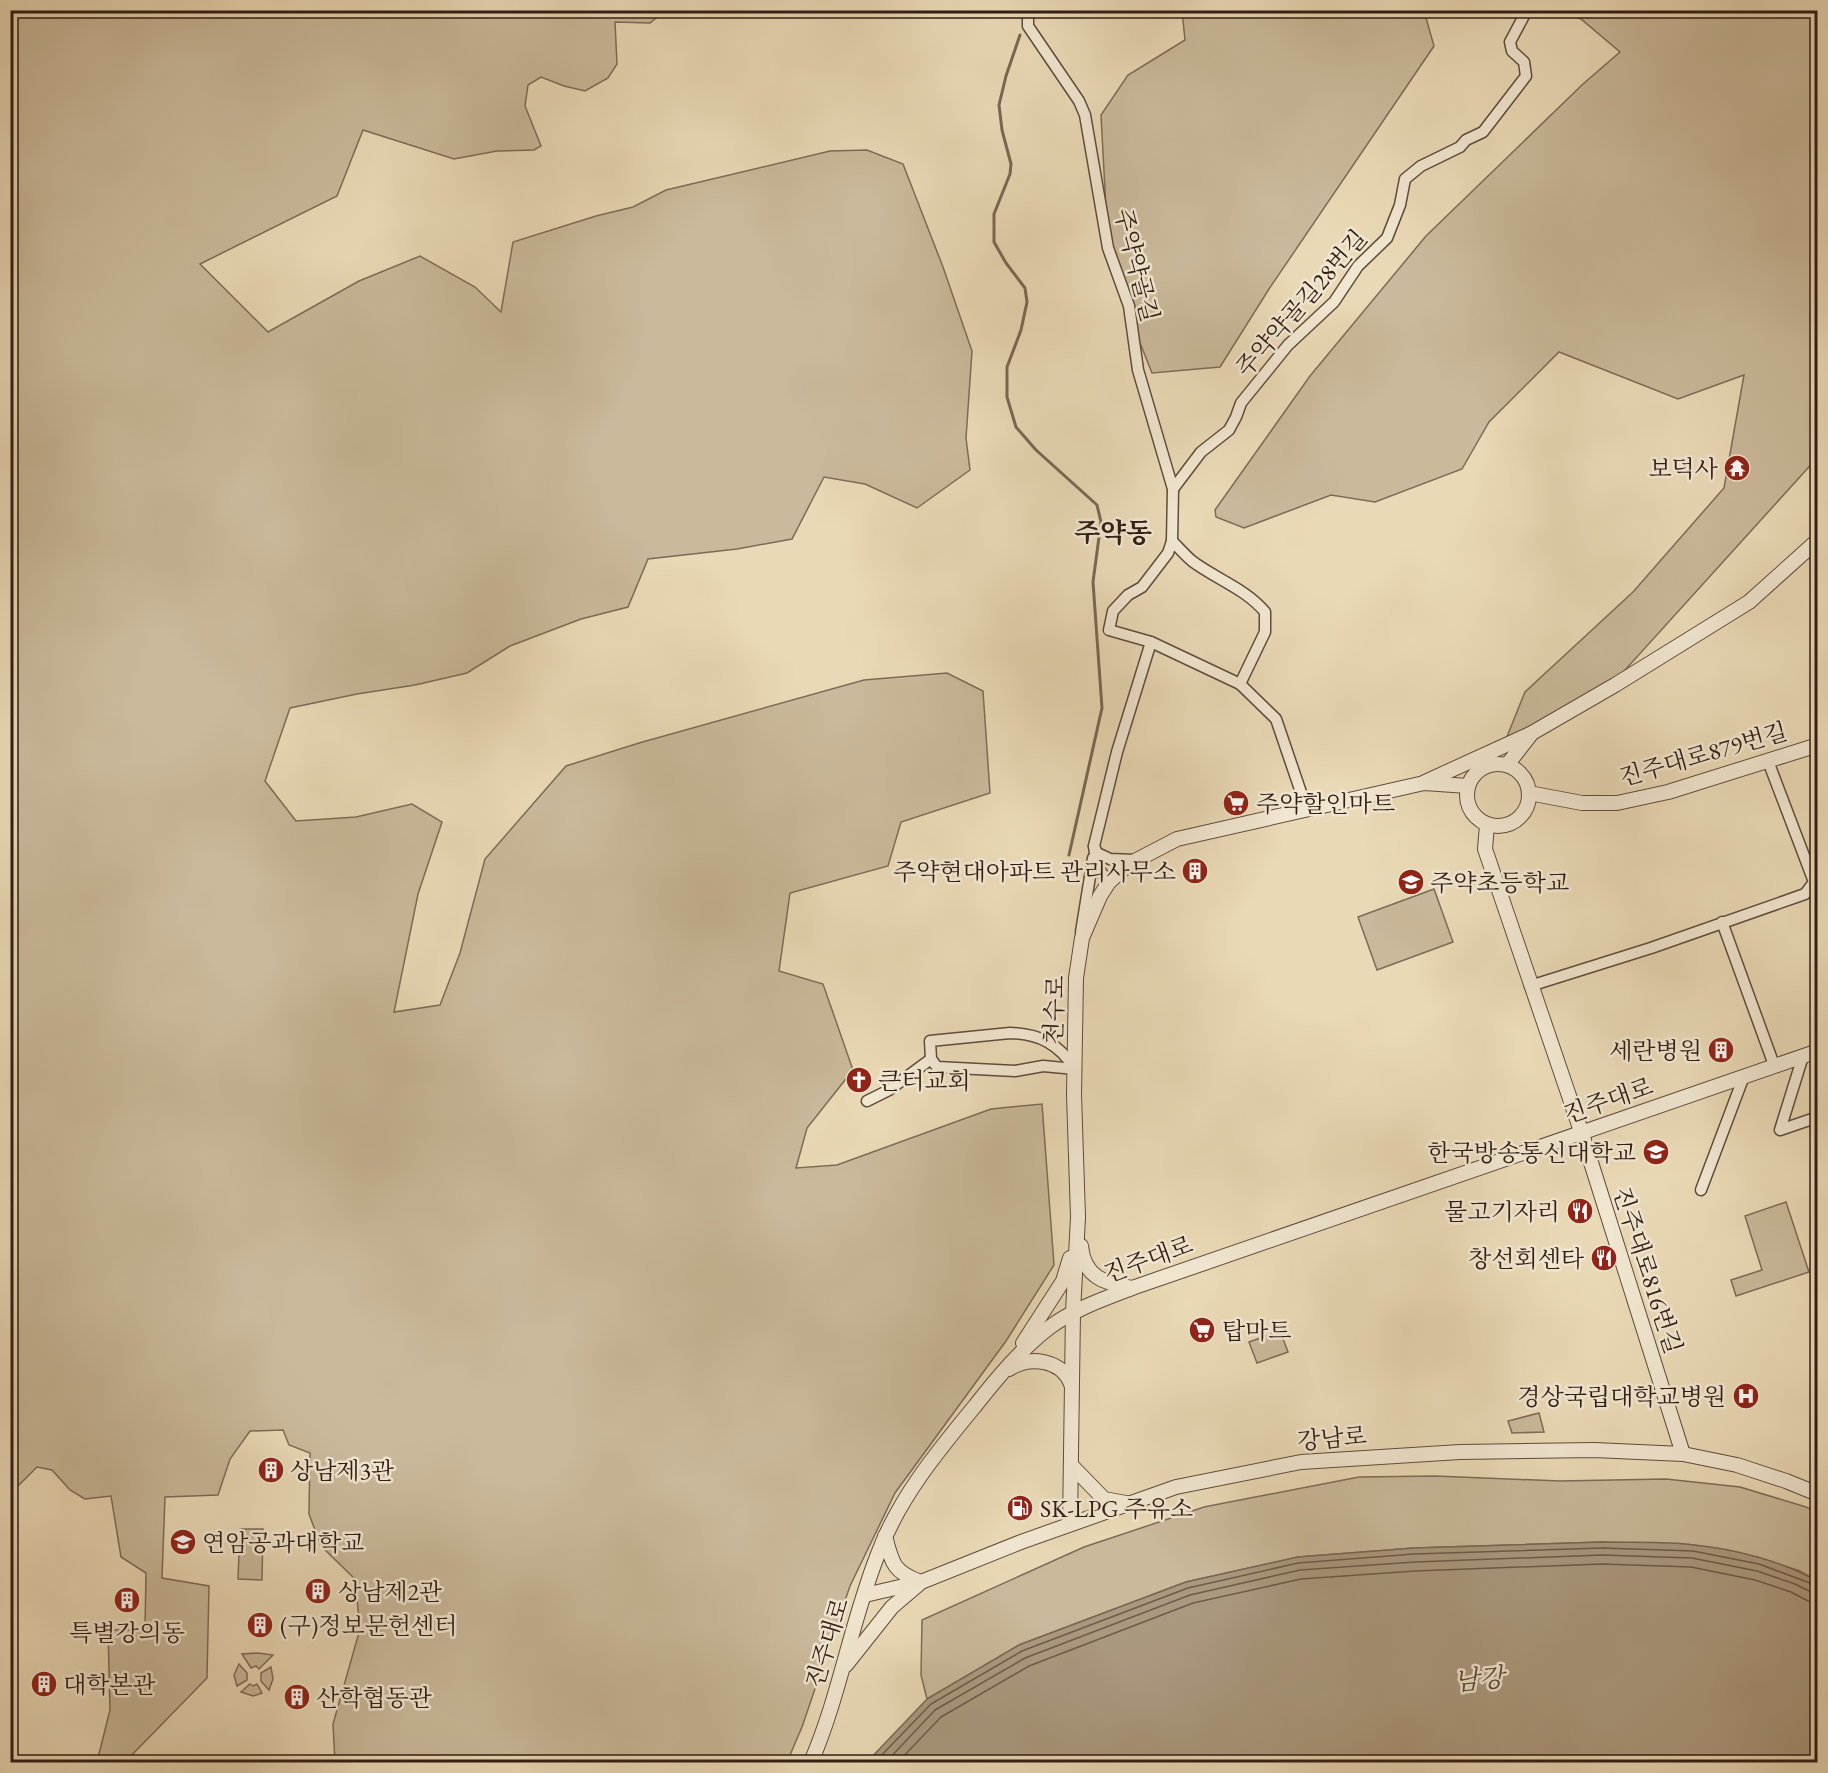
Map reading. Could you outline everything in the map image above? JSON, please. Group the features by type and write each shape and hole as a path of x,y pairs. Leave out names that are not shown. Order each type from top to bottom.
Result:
{"street":[{"name":"주약약골길","path":"1028,10 1028,26 1079,101 1085,115 1108,248 1129,306 1138,370 1173,489 1172,541 1168,553 1142,587 1128,595 1113,611 1109,630 1151,642 1240,684 1276,719 1307,810"},
{"name":"주약약골길28번길","path":"1173,489 1202,452 1228,430 1241,403 1282,352 1334,302 1358,266 1387,238 1400,205 1405,179 1421,166 1460,147 1466,140 1483,132 1526,76 1524,62 1512,51 1510,42 1527,10"},
{"path":"1424,783 1532,733 1615,685 1749,602 1818,540"},
{"path":"1172,541 1193,561 1257,602 1265,612 1264,632 1240,684"},
{"path":"1076,978 1094,846 1117,752 1151,642"},
{"path":"1507,765 1532,733"},
{"name":"진주대로879번길","path":"1529,793 1582,803 1617,803 1668,792 1818,745"},
{"path":"1530,986 1652,948 1805,894 1814,882 1768,760"},
{"path":"1507,765 1523,776 1529,793 1525,810 1512,823 1495,827 1486,825 1472,814 1466,796 1468,786 1479,770 1488,766 1507,765"},
{"name":"천수로","path":"1070,1524 1073,1312 1078,1218 1076,978 1086,926 1100,896 1109,882 1135,860 1177,839 1424,783 1468,786"},
{"name":"진주대로816번길","path":"1486,825 1485,849 1582,1134 1683,1454"},
{"path":"1094,846 1097,854 1110,859 1135,860"},
{"path":"1094,846 1097,867 1109,882"},
{"path":"1722,922 1774,1065"},
{"path":"1024,1034 1039,1038 1065,1053 1075,1069 1043,1066 1015,1071 937,1066 931,1059 930,1041 1024,1034"},
{"name":"진주대로","path":"811,1762 825,1729 876,1557 905,1496 999,1376 1051,1326 1073,1312 1132,1288 1818,1051"},
{"path":"1803,1056 1780,1130 1818,1117"},
{"path":"867,1101 889,1089 931,1059"},
{"path":"1701,1190 1744,1076"},
{"path":"1078,1218 1082,1259 1089,1270 1105,1281 1132,1288"},
{"path":"999,1376 1038,1322 1063,1281 1068,1268 1078,1218"},
{"path":"999,1376 1014,1365 1027,1361 1041,1361 1062,1370 1067,1375 1072,1389"},
{"name":"강남로","path":"865,1595 921,1582 1126,1503 1210,1479 1301,1462 1460,1452 1594,1450 1683,1454 1737,1465 1818,1494"},
{"path":"1071,1465 1104,1499 1126,1503"},
{"path":"841,1672 892,1608 921,1582 906,1577 895,1567 885,1536"}],"shaded area":[{"path":"11,10 665,11 650,23 615,22 617,64 608,78 585,91 541,77 528,85 525,106 541,146 534,150 497,151 454,159 363,130 337,196 200,264 268,332 359,281 420,256 475,287 501,312 513,242 633,207 666,190 830,151 867,150 903,164 943,267 972,351 966,438 970,470 917,508 865,484 824,477 792,539 737,549 648,559 628,607 581,619 510,646 467,673 290,708 265,781 296,821 356,817 412,804 442,822 418,894 394,1012 440,1005 460,953 485,859 566,766 639,743 864,680 947,673 983,691 990,793 901,822 888,866 790,893 779,971 823,984 853,1070 807,1128 796,1168 837,1165 991,1109 1042,1104 1054,1265 1006,1341 895,1493 850,1586 802,1727 787,1762 335,1762 333,1724 360,1629 355,1579 321,1546 309,1514 310,1453 289,1445 283,1430 250,1431 230,1459 218,1495 165,1497 162,1578 209,1586 207,1678 125,1762 97,1762 110,1710 108,1630 145,1630 146,1573 121,1557 111,1496 85,1499 70,1490 52,1470 37,1467 11,1493"},
{"path":"1182,11 1424,11 1434,46 1269,289 1220,367 1152,373 1109,265 1101,115 1128,75 1185,40"},
{"path":"1559,11 1817,11 1817,458 1617,679 1504,744 1525,692 1633,592 1724,488 1744,375 1678,399 1559,352 1489,422 1462,469 1375,502 1331,495 1244,528 1216,517 1215,510 1310,376 1426,236 1583,84 1620,52 1581,19"},
{"path":"1434,889 1453,942 1377,970 1358,917"},
{"path":"1786,1202 1809,1272 1736,1296 1731,1280 1762,1270 1745,1216"},
{"path":"1280,1331 1288,1352 1257,1363 1249,1342"},
{"path":"1539,1413 1544,1432 1512,1433 1508,1421"},
{"path":"1435,1476 1560,1481 1666,1479 1740,1487 1817,1512 1817,1581 1800,1571 1760,1558 1694,1545 1602,1542 1414,1548 1298,1557 1186,1582 1019,1645 927,1699 921,1675 922,1620 1084,1547 1204,1507 1359,1477"},
{"path":"240,1529 263,1529 262,1580 238,1579"},
{"path":"242,1654 273,1655 259,1669 256,1666 251,1668"},
{"path":"239,1664 247,1673 247,1680 237,1686 234,1675"},
{"path":"271,1667 273,1679 269,1690 261,1681 261,1673"},
{"path":"250,1684 253,1686 257,1684 262,1693 253,1696 241,1692"}],"water":[{"name":"남강","path":"1602,1542 1671,1543 1725,1550 1773,1562 1817,1581 1817,1762 867,1762 927,1699 1019,1645 1186,1582 1298,1557 1414,1548"}],"waterway":[{"path":"1020,35 999,105 1002,130 1011,164 1010,174 994,214 994,242 1025,288 1027,302 1021,330 1007,367 1007,397 1016,427 1036,450 1097,505 1101,522 1093,582 1102,708 1069,855"}],"place":[{"name":"보덕사","path":"1737,468"},
{"name":"주약할인마트","path":"1236,803"},
{"name":"주약현대아파트 관리사무소","path":"1195,871"},
{"name":"주약초등학교","path":"1411,882"},
{"name":"세란병원","path":"1721,1050"},
{"name":"큰터교회","path":"859,1080"},
{"name":"한국방송통신대학교","path":"1656,1152"},
{"name":"물고기자리","path":"1580,1211"},
{"name":"창선회센타","path":"1604,1258"},
{"name":"탑마트","path":"1202,1330"},
{"name":"경상국립대학교병원","path":"1746,1396"},
{"name":"상남제3관","path":"271,1470"},
{"name":"SK-LPG 주유소","path":"1020,1508"},
{"name":"연암공과대학교","path":"183,1542"},
{"name":"상남제2관","path":"318,1591"},
{"name":"특별강의동","path":"127,1600"},
{"name":"(구)정보문헌센터","path":"260,1625"},
{"name":"대학본관","path":"44,1684"},
{"name":"산학협동관","path":"297,1697"}],"district":[{"name":"주약동","path":"1113,532"}]}
